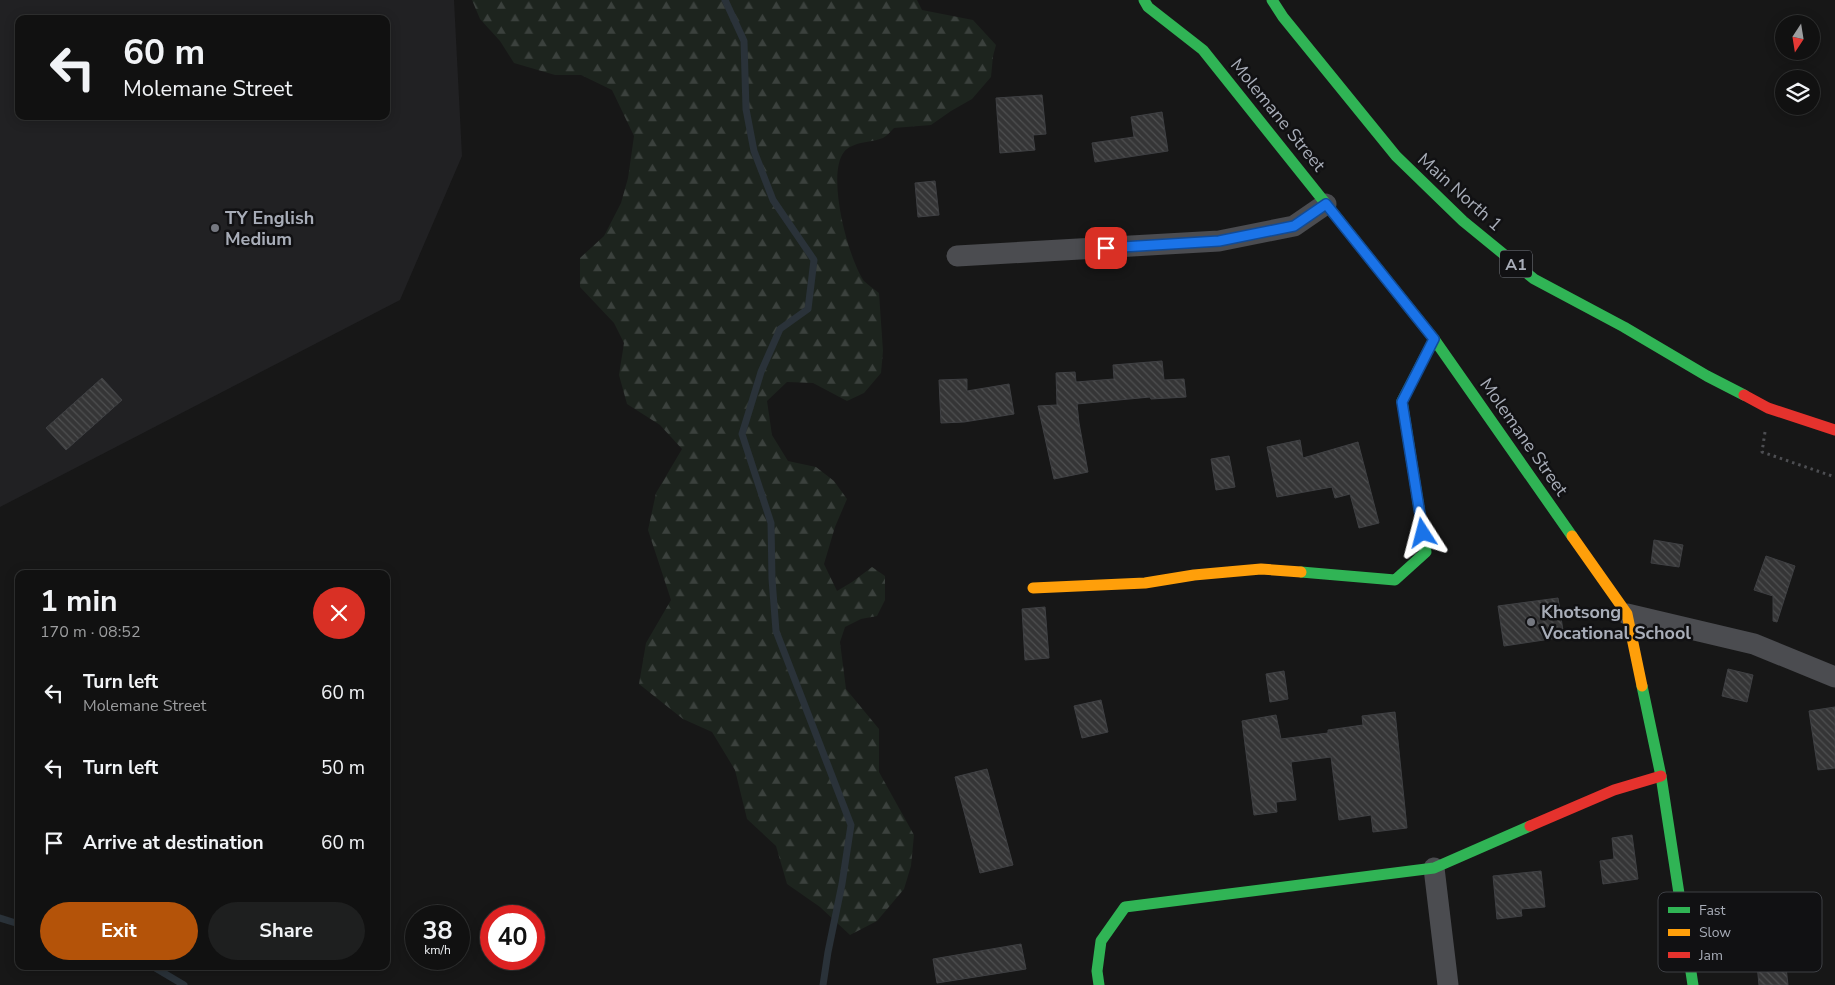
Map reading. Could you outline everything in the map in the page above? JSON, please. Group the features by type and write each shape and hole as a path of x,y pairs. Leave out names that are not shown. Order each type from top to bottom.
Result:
{"street":[{"name":"Molemane Street","path":"1144,0 1148,7 1203,50 1434,339 1627,614 1661,776 1679,892"},
{"name":"Main North 1","path":"1272,0 1283,17 1396,156 1470,226 1534,279 1768,408 1835,430"},
{"path":"957,256 1219,241 1294,226 1326,204"},
{"path":"1033,588 1145,583 1194,575 1261,569 1395,580 1426,552 1402,402 1434,339"},
{"path":"1627,614 1754,644 1835,677"},
{"path":"1099,985 1097,971 1101,941 1125,907 1434,868 1614,790 1661,776"},
{"path":"1434,868 1448,985"},
{"name":"Molemane Street","path":"1691,972 1693,985"}],"path":[{"path":"1768,408 1762,452 1835,477"}],"shaded area":[{"name":"TY English Medium","path":"0,0 454,0 462,156 400,300 0,507"}],"green space":[{"path":"472,0 917,0 922,10 973,20 996,45 991,77 972,99 931,125 894,128 883,138 852,146 844,152 839,163 837,179 838,197 846,236 864,281 879,293 883,351 881,373 864,393 847,401 813,383 787,382 767,401 772,435 788,461 816,467 834,481 847,499 835,527 824,564 837,591 872,567 885,576 885,600 877,616 861,619 845,627 840,642 846,689 879,729 879,772 914,835 911,866 904,889 877,921 850,935 820,907 787,884 776,846 747,819 735,770 712,732 683,719 639,684 646,643 671,600 648,530 656,493 682,449 660,425 627,404 619,375 624,343 614,323 580,287 580,258 604,236 621,203 628,178 634,136 612,90 581,75 555,75 514,63 500,41 480,19"}],"building":[{"path":"1042,95 1046,134 1033,135 1035,150 1000,153 996,98"},
{"path":"1162,112 1168,151 1095,162 1092,143 1134,137 1131,117"},
{"path":"935,181 939,215 918,217 915,183"},
{"path":"1162,361 1164,380 1184,379 1186,397 1151,399 1150,397 1077,404 1088,472 1054,479 1038,406 1057,405 1056,373 1075,372 1076,382 1114,379 1113,365"},
{"path":"102,378 122,400 66,450 46,428"},
{"path":"967,379 967,391 1009,384 1014,414 964,422 941,423 939,380"},
{"path":"1300,440 1303,458 1358,442 1379,523 1359,528 1350,494 1335,498 1332,487 1277,497 1267,447"},
{"path":"1229,456 1235,487 1216,490 1211,459"},
{"path":"1654,540 1683,545 1679,567 1651,563"},
{"path":"1766,556 1795,566 1777,622 1773,621 1773,596 1754,590"},
{"name":"Khotsong Vocational School","path":"1558,598 1564,637 1504,646 1498,606"},
{"path":"1045,607 1049,658 1025,660 1022,609"},
{"path":"1728,669 1753,675 1747,702 1722,696"},
{"path":"1284,671 1288,699 1270,702 1266,674"},
{"path":"1101,700 1108,732 1082,738 1074,706"},
{"path":"1835,707 1835,768 1818,770 1809,711"},
{"path":"1395,712 1407,828 1373,832 1371,815 1339,820 1331,757 1291,762 1296,800 1276,802 1277,812 1254,815 1242,721 1276,715 1281,739 1328,733 1328,730 1363,725 1362,716"},
{"path":"987,769 1013,865 980,873 955,777"},
{"path":"1632,835 1638,879 1603,884 1600,861 1614,859 1612,838"},
{"path":"1541,871 1545,907 1521,909 1522,916 1497,919 1493,876"},
{"path":"1021,944 1026,969 937,983 933,959"},
{"path":"1758,972 1787,972 1788,985 1759,985"}],"waterway":[{"path":"725,0 744,41 746,109 754,151 773,200 814,260 808,309 780,329 761,372 742,434 771,523 772,579 776,631 851,825 823,985"},
{"path":"0,918 15,923"},
{"path":"159,970 184,985"}],"traffic: fast":[{"path":"1144,0 1148,7 1203,50 1434,339 1572,536"},
{"path":"1272,0 1283,17 1396,156 1463,221 1534,279 1624,327 1707,376 1744,395"},
{"path":"1301,572 1395,580 1426,552 1402,401 1434,339"},
{"path":"1642,686 1661,776 1679,892"},
{"path":"1099,985 1097,971 1101,941 1125,907 1434,868 1530,826"},
{"path":"1691,972 1693,985"}],"traffic: slow":[{"path":"1572,536 1627,614 1642,686"},
{"path":"1033,588 1145,583 1194,575 1261,569 1301,572"}],"traffic: jam":[{"path":"1744,395 1768,408 1835,430"},
{"path":"1530,826 1614,790 1661,776"}],"place":[{"name":"TY English Medium","path":"215,228"},
{"name":"Khotsong Vocational School","path":"1531,622"}],"route":[{"path":"1106,248 1219,241 1294,226 1326,204 1434,339 1402,402 1423,533"}]}
